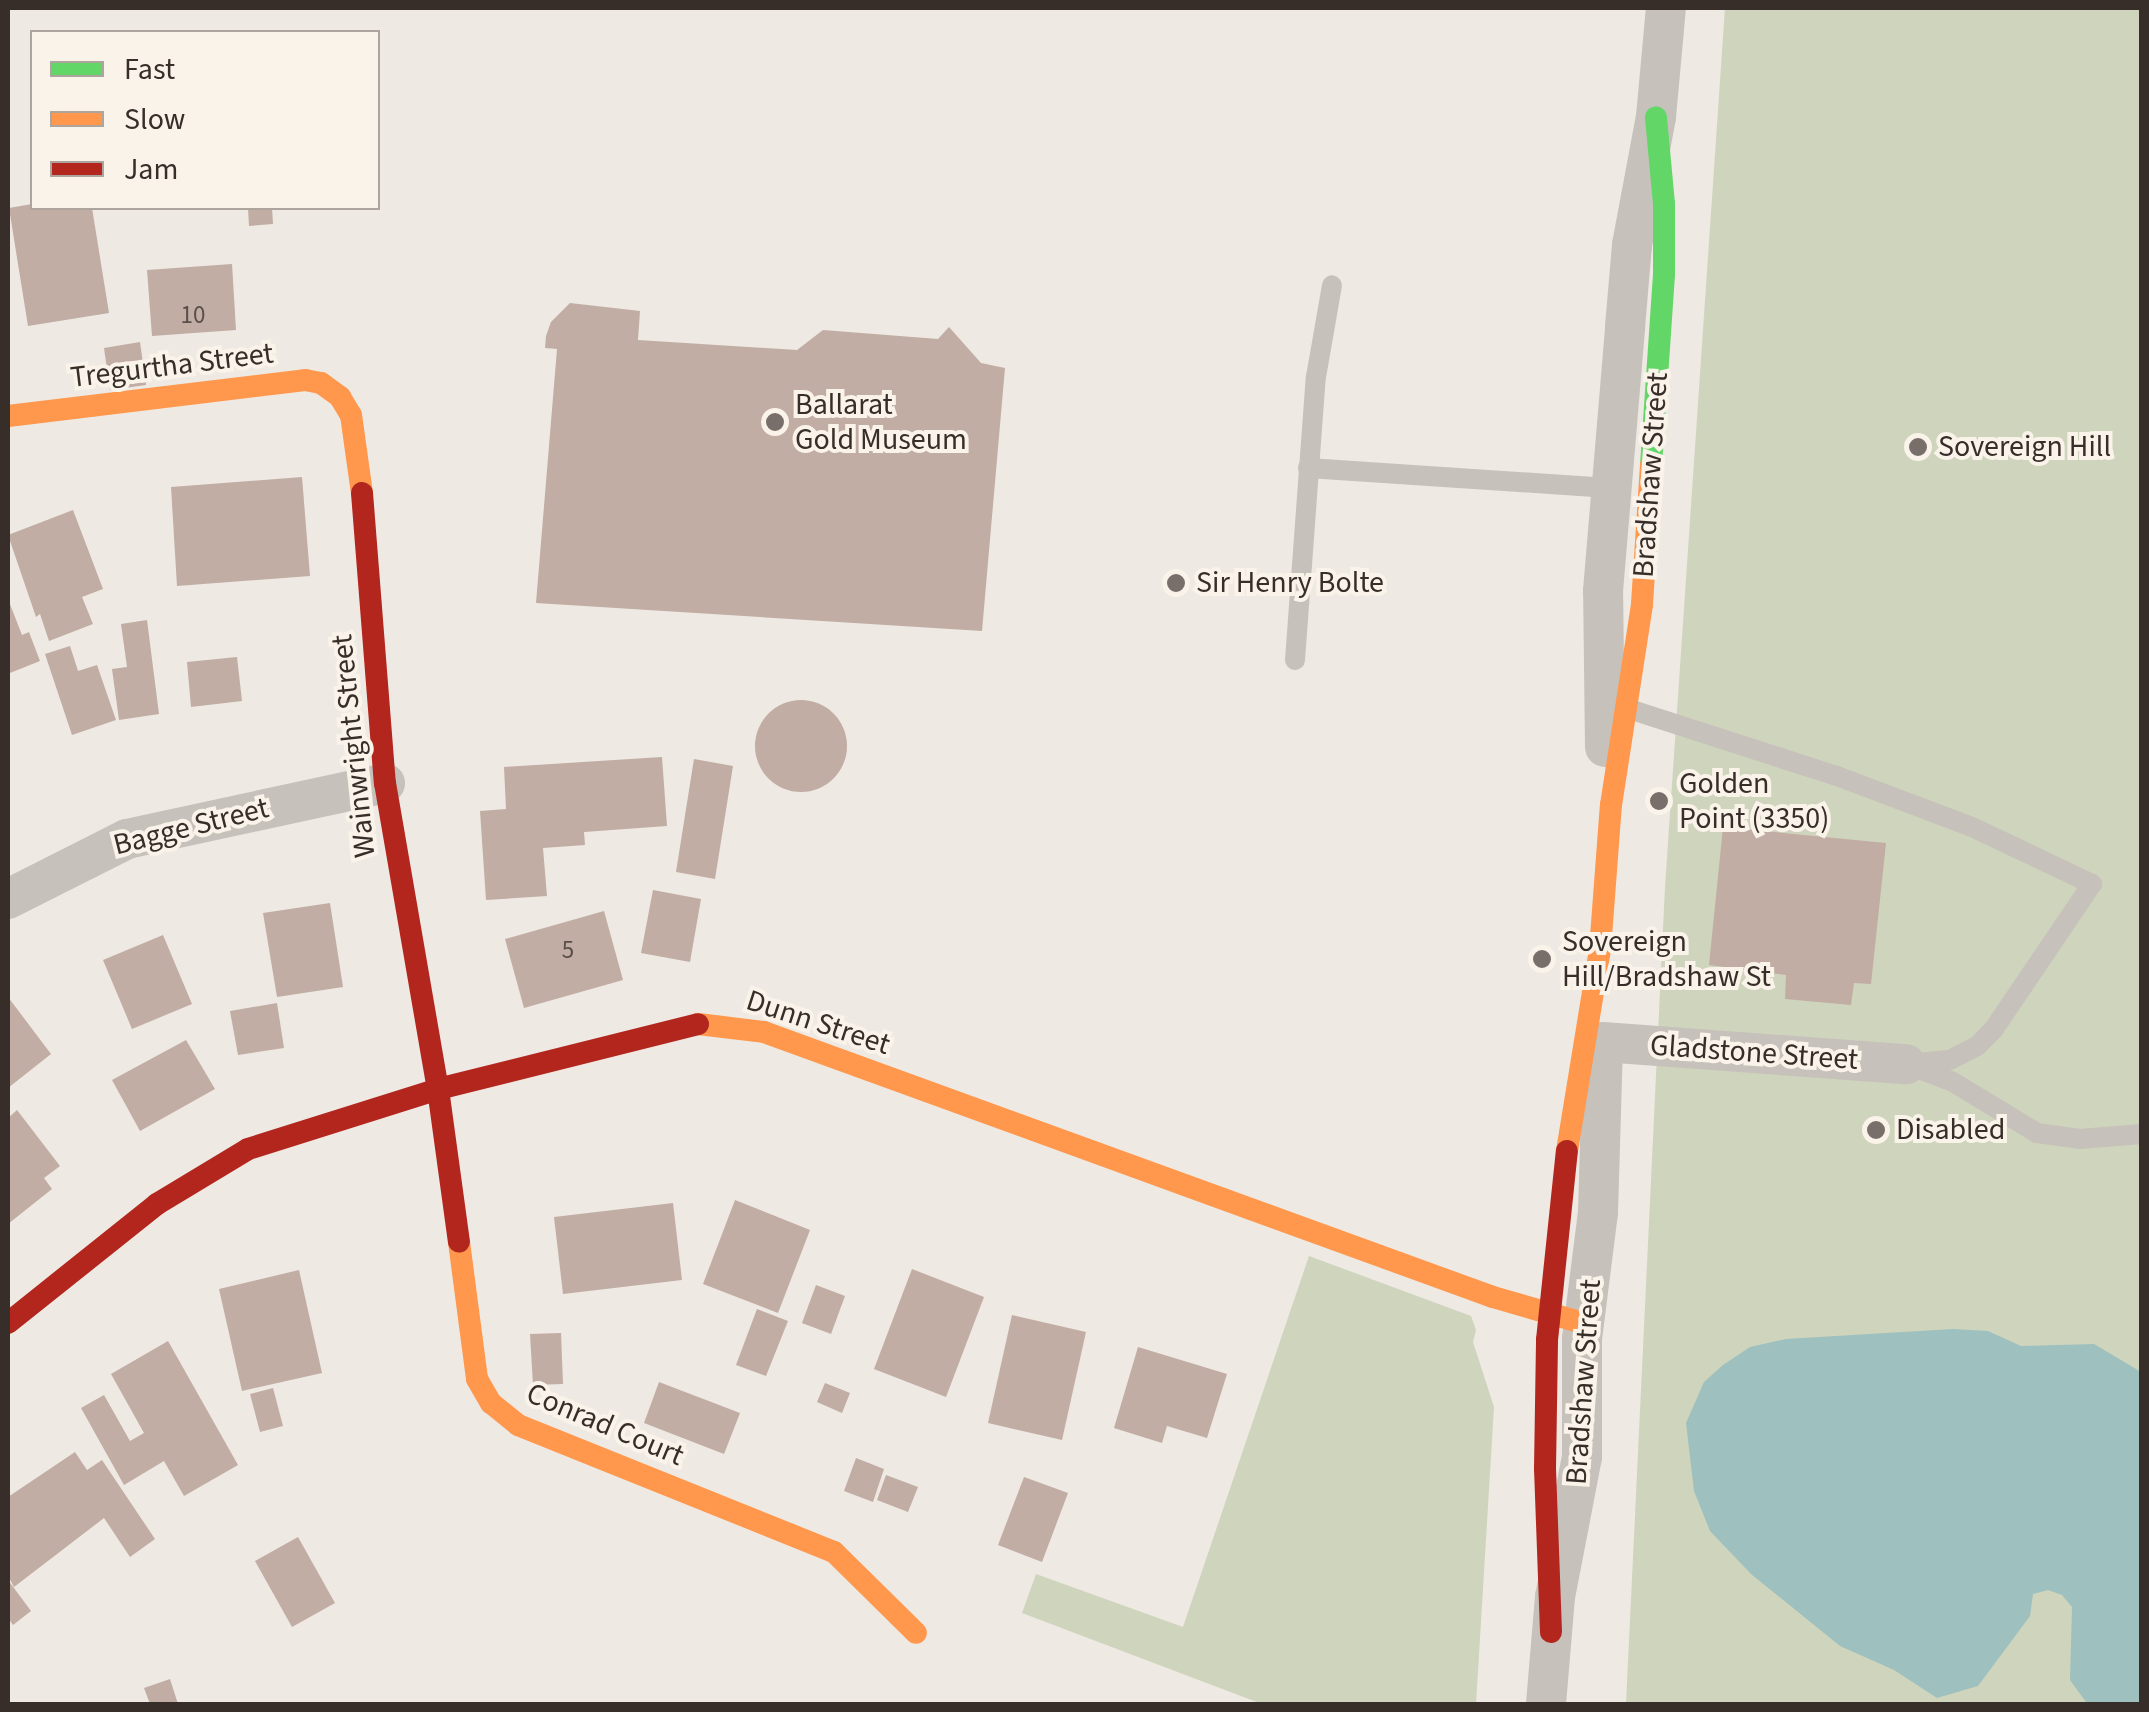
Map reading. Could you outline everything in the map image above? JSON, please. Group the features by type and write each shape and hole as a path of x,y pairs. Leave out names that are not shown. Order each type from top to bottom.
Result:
{"street":[{"name":"Bradshaw Street","path":"1608,831 1629,709 1632,245 1656,117 1666,8"},
{"name":"Tregurtha Street","path":"8,416 305,380 321,383 340,397"},
{"name":"Wainwright Street","path":"340,397 352,415 359,450 384,783 438,1089"},
{"name":"Bradshaw Street","path":"1567,1318 1598,1212 1600,950 1608,831 1602,626 1631,489"},
{"name":"Bagge Street","path":"8,899 127,839 384,783"},
{"name":"Bradshaw Street","path":"1546,1704 1551,1632 1582,1457 1567,1318 1568,1139 1600,950"},
{"name":"Dunn Street","path":"8,1323 157,1204 225,1160 297,1130 438,1089 671,1027 711,1022 743,1027 1493,1297 1567,1318"},
{"name":"Gladstone Street","path":"1602,1042 1906,1064"},
{"name":"Conrad Court","path":"438,1089 472,1360 491,1404 509,1420 540,1435 822,1546 854,1569 916,1633"}],"lane":[{"path":"1295,660 1316,377 1332,285"},
{"path":"1308,468 1631,489"},
{"path":"1629,709 1854,782 1972,827 2092,884 1994,1029 1977,1046 1949,1060 1906,1064"},
{"path":"1906,1064 1953,1082 2037,1133 2080,1139 2142,1134"}],"green space":[{"name":"Sovereign Hill","path":"1725,8 2141,8 2141,1704 1626,1704 1665,887"},
{"path":"1309,1256 1471,1316 1476,1330 1473,1342 1494,1407 1476,1704 1262,1704 1022,1613 1036,1574 1183,1627"}],"water":[{"path":"1953,1329 1988,1331 2021,1346 2094,1344 2141,1372 2141,1704 2086,1702 2070,1680 2072,1607 2062,1595 2048,1590 2033,1594 2030,1616 1978,1686 1937,1698 1894,1670 1840,1646 1751,1574 1710,1531 1694,1491 1686,1423 1704,1382 1723,1365 1750,1347 1786,1339"}],"building":[{"path":"30,204 30,210 92,210 109,313 28,326 9,208"},
{"path":"248,210 272,210 273,224 249,226"},
{"path":"232,264 236,330 152,336 147,270"},
{"name":"Ballarat Gold Museum","path":"570,303 640,311 638,340 797,350 823,330 938,339 949,327 981,363 1005,368 982,631 536,603 557,349 545,348 546,336 551,322"},
{"path":"140,342 146,385 110,390 104,348"},
{"path":"302,477 310,576 177,586 171,487"},
{"path":"73,510 103,589 82,597 93,624 49,641 40,614 36,617 8,535"},
{"path":"8,599 22,635 29,632 40,661 10,673"},
{"path":"147,620 159,714 119,720 112,669 127,667 121,624"},
{"path":"70,646 78,671 97,665 116,720 72,735 45,654"},
{"path":"237,657 242,701 191,707 187,662"},
{"path":"801,700 819,704 833,714 843,728 847,746 843,764 833,778 819,788 801,792 783,788 769,778 759,764 755,746 759,728 769,714 783,704"},
{"path":"662,757 667,826 584,832 585,845 543,848 547,896 486,900 480,811 506,809 504,767"},
{"path":"694,759 733,766 715,879 676,872"},
{"path":"1723,827 1886,843 1871,984 1854,983 1851,1005 1785,999 1786,975 1709,965"},
{"path":"653,890 701,899 690,962 641,953"},
{"path":"330,903 343,987 277,997 263,913"},
{"path":"604,911 623,980 524,1008 505,939"},
{"path":"163,935 192,1004 132,1029 103,960"},
{"path":"8,997 51,1054 8,1088"},
{"path":"277,1003 284,1048 238,1055 230,1011"},
{"path":"186,1040 215,1089 140,1131 112,1080"},
{"path":"17,1110 60,1166 44,1178 52,1189 8,1224 8,1118"},
{"path":"735,1200 810,1230 778,1313 703,1284"},
{"path":"673,1203 682,1280 563,1294 554,1217"},
{"path":"912,1269 984,1297 946,1397 874,1369"},
{"path":"299,1270 322,1373 242,1391 219,1289"},
{"path":"816,1285 845,1296 831,1334 802,1323"},
{"path":"757,1309 788,1321 766,1376 736,1365"},
{"path":"1012,1315 1086,1332 1062,1440 988,1423"},
{"path":"561,1333 563,1384 533,1385 530,1334"},
{"path":"168,1341 238,1465 184,1496 164,1461 124,1485 81,1408 104,1395 130,1441 144,1433 111,1374"},
{"path":"1138,1347 1227,1374 1207,1438 1167,1426 1162,1443 1114,1428"},
{"path":"659,1382 740,1413 724,1454 644,1423"},
{"path":"825,1383 850,1393 842,1413 817,1402"},
{"path":"273,1388 283,1426 260,1432 250,1394"},
{"path":"75,1452 87,1470 102,1460 155,1539 130,1557 104,1518 14,1587 8,1576 8,1497"},
{"path":"856,1458 884,1469 873,1502 844,1491"},
{"path":"886,1475 918,1487 908,1512 877,1500"},
{"path":"1024,1477 1068,1493 1042,1562 998,1545"},
{"path":"298,1537 335,1603 292,1627 255,1561"},
{"path":"8,1580 31,1611 13,1625 8,1618"},
{"path":"170,1679 178,1704 150,1704 144,1688"}],"traffic: fast":[{"path":"1651,465 1664,273 1664,204 1656,117"}],"traffic: slow":[{"path":"8,416 305,380 321,383 340,397 351,415 362,493"},
{"path":"1567,1151 1600,950 1611,805 1642,604 1651,465"},
{"path":"698,1024 764,1032 1493,1297 1583,1323"},
{"path":"459,1242 477,1379 491,1403 518,1425 834,1552 916,1633"}],"traffic: jam":[{"path":"362,493 385,783 438,1089 459,1242"},
{"path":"8,1323 157,1204 248,1149 438,1089 698,1024"},
{"path":"1551,1632 1545,1469 1547,1340 1567,1151"}],"place":[{"name":"Ballarat Gold Museum","path":"775,422"},
{"name":"Sovereign Hill","path":"1918,447"},
{"name":"Sir Henry Bolte","path":"1176,583"},
{"name":"Golden Point (3350)","path":"1659,801"},
{"name":"Sovereign Hill/Bradshaw St","path":"1542,959"},
{"name":"Disabled","path":"1876,1130"}]}
